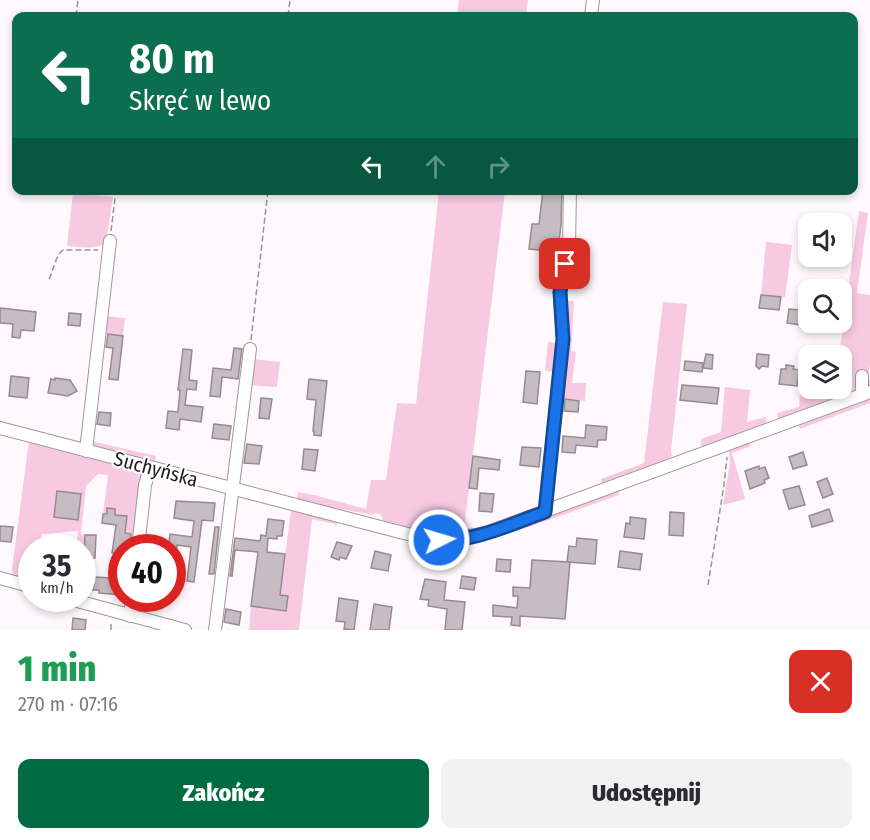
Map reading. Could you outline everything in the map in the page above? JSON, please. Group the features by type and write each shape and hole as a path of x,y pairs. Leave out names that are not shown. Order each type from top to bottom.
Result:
{"street":[{"path":"545,512 563,339 560,292 569,247 570,195"},
{"path":"86,451 110,243"},
{"path":"215,630 249,349"},
{"path":"862,376 866,393"},
{"name":"Suchyńska","path":"0,428 423,538 446,540 488,532 866,393"},
{"path":"140,534 145,485 150,468"},
{"path":"0,578 18,583"},
{"path":"96,606 185,630"},
{"path":"130,612 130,616"}],"path":[{"path":"49,279 56,258 63,250 102,250 110,243 115,195"},
{"path":"249,349 267,195"},
{"path":"708,585 727,464 726,444"}],"shaded area":[{"path":"459,0 528,0 526,12 458,12"},
{"path":"73,195 113,197 106,243 92,247 67,246"},
{"path":"439,195 505,195 464,529 473,527 472,530 450,534 427,533 383,520 380,514 373,515 302,502 297,497 298,492 366,509 371,480 386,480 397,403 416,404"},
{"path":"859,211 868,213 857,293 870,295 868,380 870,380 870,387 866,389 864,377 868,377 867,372 860,371 858,391 852,393 852,345 840,345 842,333 852,333 852,279 850,279"},
{"path":"766,242 792,245 785,297 761,295"},
{"path":"565,300 574,301 571,351 576,352 572,383 586,383 585,401 559,398"},
{"path":"663,302 687,304 672,455 670,459 602,485 601,479 644,463"},
{"path":"104,316 125,318 123,336 101,333"},
{"path":"548,342 559,343 556,372 545,371"},
{"path":"251,359 280,362 277,387 248,385"},
{"path":"725,387 750,390 747,422 766,417 766,425 701,448 701,439 721,432"},
{"path":"870,398 870,403 800,429 798,424"},
{"path":"800,399 835,399 778,419 777,413 799,407"},
{"path":"29,441 143,471 137,534 125,533 127,516 115,515 115,509 108,508 107,514 103,514 108,475 98,474 86,486 81,534 78,534 78,531 18,534 18,579 13,578 12,569"},
{"path":"91,441 156,456 155,462 93,447"},
{"path":"749,442 751,446 732,453 745,499 723,505 730,463 729,449"},
{"path":"619,489 619,495 526,528 526,524"},
{"path":"291,510 338,522 336,527 335,524 312,519 299,630 249,630 251,606 285,611 280,595"}],"building":[{"path":"542,195 562,195 558,252 529,249 532,224 539,224"},
{"path":"576,255 579,255 575,288 569,287"},
{"path":"761,295 781,297 779,310 759,308"},
{"path":"0,308 36,312 34,331 21,330 20,338 12,337 13,324 0,323"},
{"path":"789,309 798,310 798,325 787,323"},
{"path":"69,313 81,314 80,326 68,325"},
{"path":"108,334 123,336 118,380 109,379 113,348 106,347"},
{"path":"234,348 242,349 238,379 222,377 220,397 210,396 213,368 231,370"},
{"path":"183,349 192,350 189,380 197,381 196,390 187,389 185,405 203,407 201,422 180,419 179,430 166,428 168,411 178,412"},
{"path":"706,354 713,355 712,369 703,368"},
{"path":"757,354 769,355 768,367 762,366 759,369 756,366"},
{"path":"685,361 703,363 702,372 684,370"},
{"path":"786,365 794,366 793,369 798,370 797,386 779,384 781,369 786,369"},
{"path":"526,371 540,372 537,404 523,402"},
{"path":"11,376 29,378 27,398 9,396"},
{"path":"55,378 70,380 77,391 68,396 48,393 51,379 55,380"},
{"path":"309,379 327,381 321,436 314,435 313,431 316,400 307,399"},
{"path":"682,385 719,388 717,404 680,400"},
{"path":"261,398 272,399 269,419 259,418"},
{"path":"565,399 579,401 578,412 564,411"},
{"path":"99,412 111,413 110,426 97,424"},
{"path":"214,424 231,426 229,440 212,438"},
{"path":"586,425 607,427 606,440 598,440 597,447 576,445 575,453 562,452 563,436 585,438"},
{"path":"247,444 262,446 259,464 244,463"},
{"path":"522,447 541,448 539,467 520,465"},
{"path":"304,449 318,450 315,471 302,469"},
{"path":"803,452 807,465 793,469 789,457"},
{"path":"473,456 500,460 499,470 479,468 477,489 469,488"},
{"path":"759,466 759,469 765,467 769,478 764,480 765,483 750,489 745,471"},
{"path":"827,478 833,494 823,498 817,482"},
{"path":"799,486 805,505 789,509 783,490"},
{"path":"57,491 81,494 78,520 54,517"},
{"path":"480,493 494,494 492,512 479,511"},
{"path":"176,501 215,503 213,521 202,520 194,582 187,581 191,547 186,546 186,536 192,537 194,521 174,518"},
{"path":"107,508 115,509 115,515 127,516 125,533 131,534 115,534 116,525 102,523 103,514 107,514"},
{"path":"829,509 833,521 812,527 809,516"},
{"path":"670,512 684,513 683,536 669,535"},
{"path":"630,517 646,519 644,539 624,537 626,523 630,524"},
{"path":"268,519 284,521 282,536 277,536 277,539 268,538 267,552 285,554 280,595 288,596 286,611 251,606 258,552 235,550 232,576 230,576 235,538 260,541 261,535 266,536"},
{"path":"0,526 13,527 11,542 0,541"},
{"path":"215,527 219,527 214,574 209,574"},
{"path":"577,538 597,540 595,564 567,562 569,546 576,547"},
{"path":"337,542 352,546 346,559 340,557 339,560 331,557"},
{"path":"375,551 391,555 388,571 371,568"},
{"path":"620,551 642,554 640,570 618,567"},
{"path":"497,559 511,560 510,572 496,571"},
{"path":"532,560 570,562 565,619 520,616 520,626 511,625 512,617 493,616 493,605 517,608 518,596 513,596 513,587 530,588"},
{"path":"462,576 476,578 474,590 460,588"},
{"path":"96,577 108,578 108,594 99,593 99,590 96,590"},
{"path":"425,579 446,582 444,600 465,602 462,630 445,630 447,609 428,606 429,600 420,599"},
{"path":"339,598 358,601 354,630 344,629 345,622 336,621"},
{"path":"374,604 392,607 389,630 370,630"},
{"path":"226,609 241,612 239,625 224,622"},
{"path":"73,618 86,620 85,630 72,630"}],"route":[{"path":"439,540 474,536 545,512 563,339 560,292 565,264"}]}
